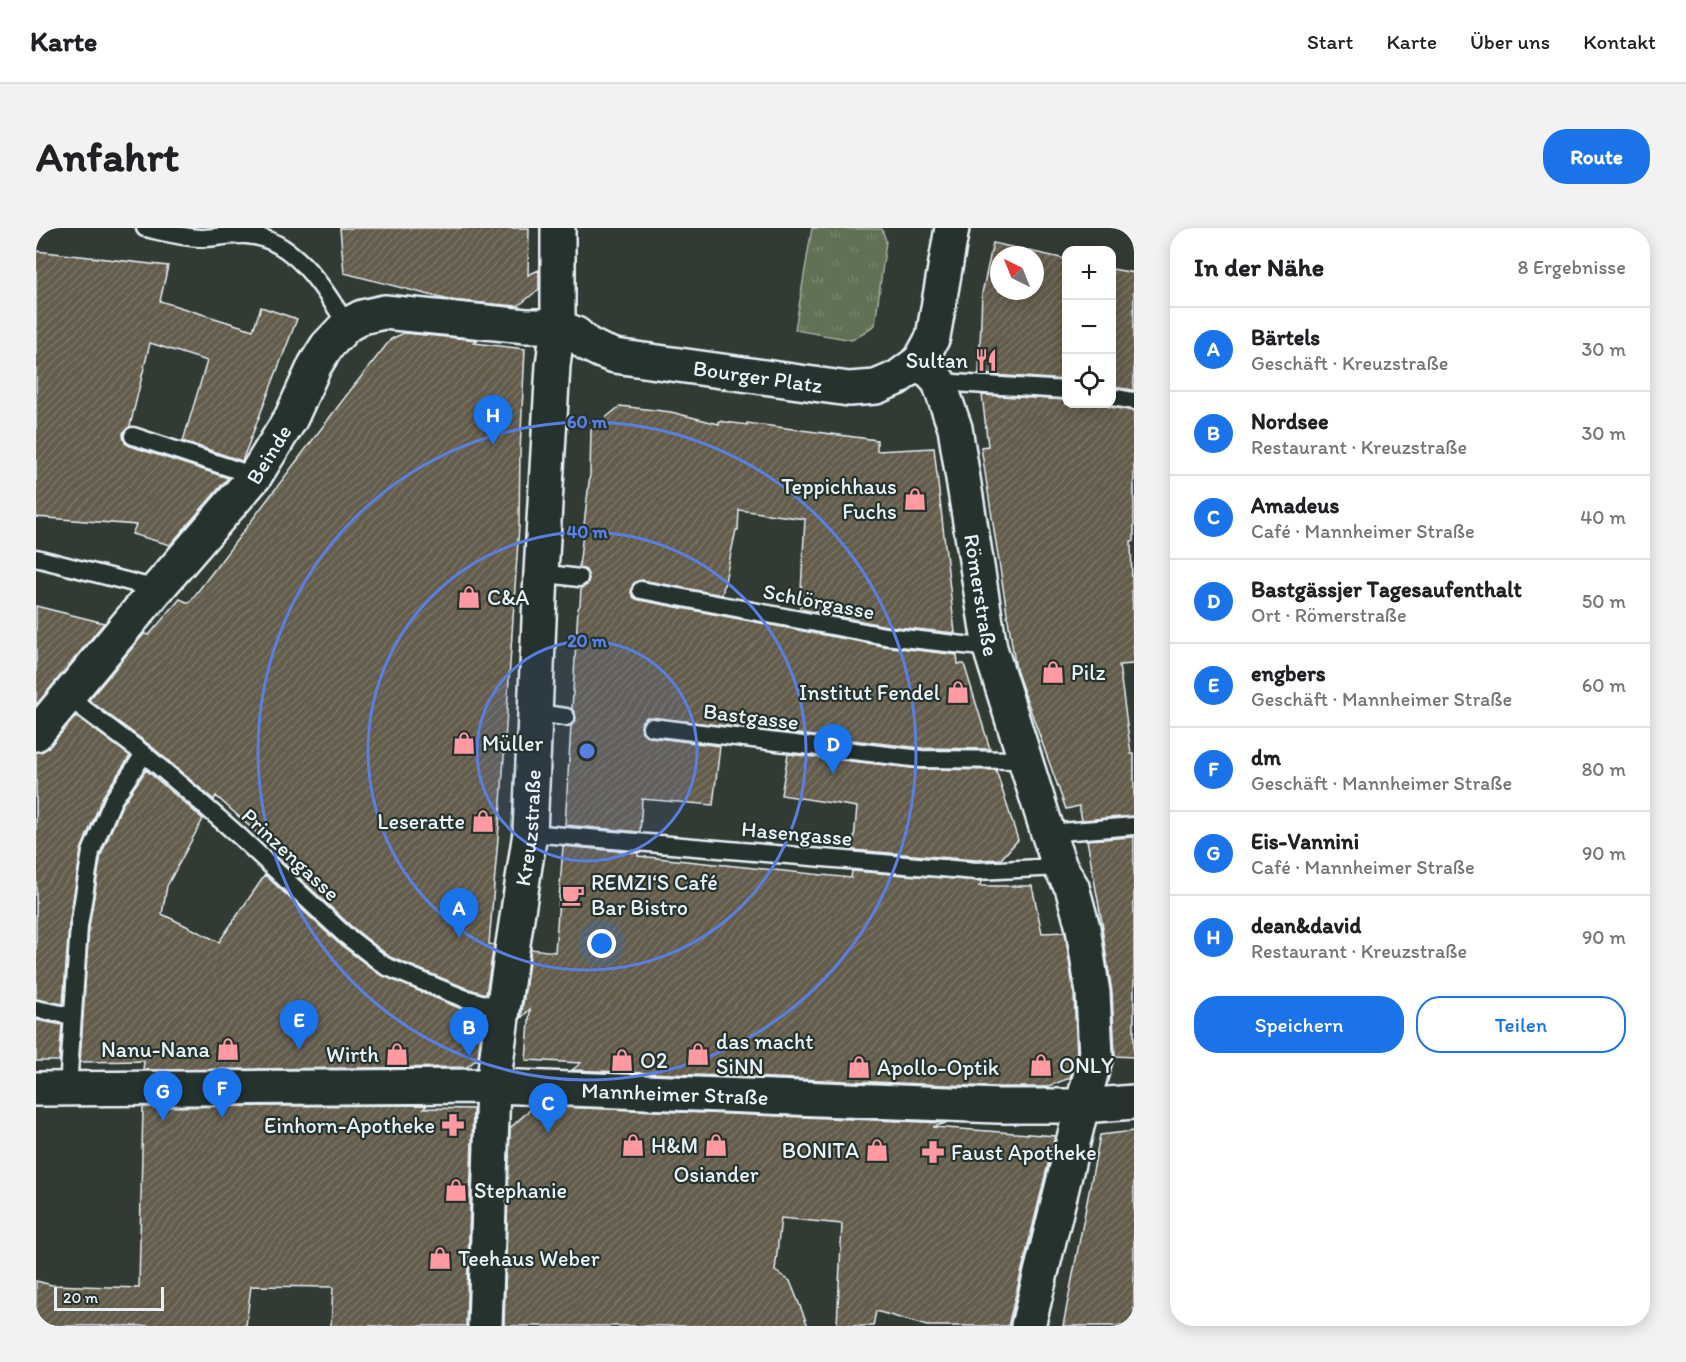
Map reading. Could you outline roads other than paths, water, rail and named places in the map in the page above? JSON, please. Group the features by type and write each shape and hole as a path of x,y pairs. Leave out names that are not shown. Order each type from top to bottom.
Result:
{"street":[{"path":"558,228 558,326"},
{"name":"Bourger Platz","path":"558,326 576,334 587,344 600,351 615,356 849,389 876,387 897,378 929,371 952,228"},
{"name":"Beinde","path":"36,734 255,476 291,418 315,365 327,346 347,325 362,317 384,312 526,326 558,326"},
{"name":"Kreuzstraße","path":"485,1326 493,1086 502,1009 551,715 541,573 553,365 558,326"},
{"name":"Römerstraße","path":"929,371 955,428 990,648 1048,833 1060,867 1072,887 1083,928 1093,993 1096,1056 1028,1326"},
{"name":"Mannheimer Straße","path":"36,1089 493,1086 998,1106 1082,1106 1134,1102"}],"lane":[{"path":"145,228 200,238 247,235 268,240 284,249 310,271 347,325"},
{"path":"929,371 1062,389"},
{"path":"1116,398 1134,401"},
{"path":"133,435 255,476"},
{"path":"36,558 157,589"},
{"path":"541,573 579,579"},
{"name":"Schlörgasse","path":"641,590 885,636 990,648"},
{"name":"Prinzengasse","path":"68,697 144,754 238,835 344,934 385,966 463,998 502,1009"},
{"name":"Bastgasse","path":"651,727 921,759 1024,760"},
{"path":"68,1088 79,926 92,852 113,800 144,754"},
{"path":"1048,833 1134,826"},
{"name":"Hasengasse","path":"530,833 976,871 1060,867"},
{"path":"36,1010 72,1016"}],"place":[{"name":"Sultan","path":"986,360"},
{"name":"dean&david","path":"493,445"},
{"name":"Teppichhaus Fuchs","path":"915,499"},
{"name":"C&A","path":"469,597"},
{"name":"Pilz","path":"1053,672"},
{"name":"Institut Fendel","path":"958,692"},
{"name":"Müller","path":"464,743"},
{"name":"Bastgässjer Tagesaufenthalt","path":"833,774"},
{"name":"Leseratte","path":"483,821"},
{"name":"REMZI‘S Café Bar Bistro","path":"573,895"},
{"name":"Bärtels","path":"459,938"},
{"name":"Nanu-Nana","path":"228,1049"},
{"name":"engbers","path":"299,1050"},
{"name":"Wirth","path":"397,1054"},
{"name":"das macht SiNN","path":"698,1054"},
{"name":"Nordsee","path":"469,1057"},
{"name":"O2","path":"622,1060"},
{"name":"ONLY","path":"1041,1065"},
{"name":"Apollo-Optik","path":"859,1067"},
{"name":"dm","path":"222,1118"},
{"name":"Eis-Vannini","path":"163,1121"},
{"name":"Einhorn-Apotheke","path":"453,1125"},
{"name":"Amadeus","path":"548,1133"},
{"name":"H&M","path":"633,1145"},
{"name":"Osiander","path":"716,1145"},
{"name":"BONITA","path":"877,1150"},
{"name":"Faust Apotheke","path":"933,1152"},
{"name":"Stephanie","path":"456,1190"},
{"name":"Teehaus Weber","path":"440,1258"}]}
